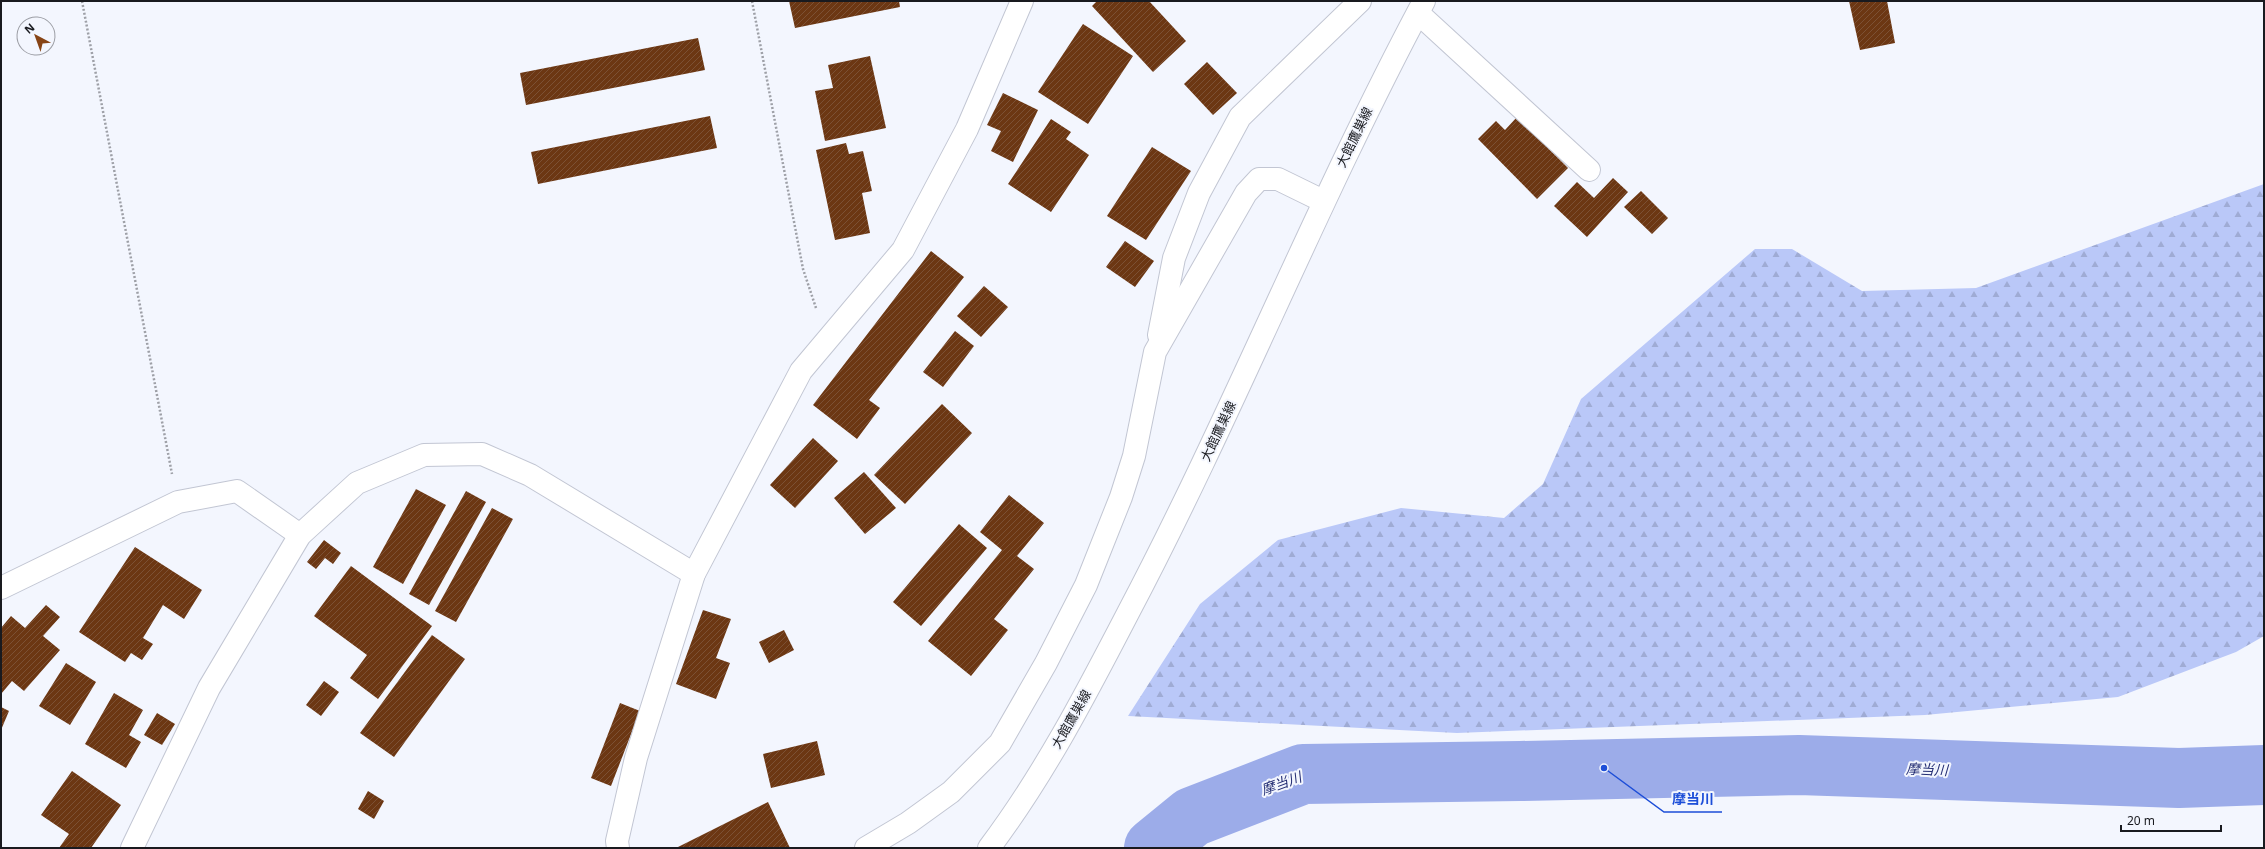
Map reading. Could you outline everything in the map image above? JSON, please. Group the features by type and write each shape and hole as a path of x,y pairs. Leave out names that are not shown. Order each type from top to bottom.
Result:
{"street":[{"path":"618,848 617,841 636,758 694,574 801,371 903,250 967,129 1022,1"},
{"path":"866,848 908,823 951,792 1000,743 1046,663 1089,578 1121,497 1134,456 1174,258 1199,193 1240,117 1360,1"},
{"path":"1421,7 1589,170"},
{"name":"大館鷹巣線","path":"989,848 1069,726 1169,536 1264,335 1323,201 1386,73 1421,7"},
{"path":"1155,352 1246,193 1259,179 1278,179 1323,201"},
{"path":"132,848 209,688 300,535 357,483 424,455 482,454 530,475 694,574"},
{"path":"1,588 178,502 237,491 300,535"}],"path":[{"path":"82,1 178,502"},
{"path":"752,1 803,269 827,341"}],"green space":[{"path":"2264,184 2264,636 2236,652 2118,697 1925,715 1457,733 1128,716 1200,604 1278,540 1401,508 1504,518 1543,484 1581,399 1755,249 1792,249 1862,291 1976,288"}],"building":[{"path":"789,1 899,1 900,7 795,28"},
{"path":"1097,1 1149,1 1186,41 1153,72 1092,6"},
{"path":"1849,1 1887,1 1895,43 1860,50"},
{"path":"1083,24 1133,56 1088,124 1038,92"},
{"path":"698,38 705,70 526,105 520,73"},
{"path":"870,56 886,128 825,141 815,91 833,88 828,65"},
{"path":"1207,62 1237,93 1213,115 1184,84"},
{"path":"1003,93 1038,110 1013,162 991,151 1001,131 987,125"},
{"path":"710,116 717,148 538,184 531,152"},
{"path":"1517,117 1568,168 1537,199 1478,139 1496,121 1505,130"},
{"path":"1051,119 1071,132 1066,139 1089,155 1051,212 1008,184"},
{"path":"846,143 849,154 863,151 872,191 862,193 870,233 835,240 816,150"},
{"path":"1152,147 1191,171 1146,240 1107,216"},
{"path":"1613,178 1628,192 1587,237 1554,206 1577,182 1594,198"},
{"path":"1641,191 1668,218 1652,234 1624,207"},
{"path":"1125,241 1154,261 1135,287 1106,267"},
{"path":"931,251 964,277 869,400 880,408 857,439 813,405"},
{"path":"984,286 1008,307 981,337 957,316"},
{"path":"955,331 974,346 943,387 923,372"},
{"path":"942,404 972,433 905,504 874,475"},
{"path":"813,438 838,461 795,508 770,485"},
{"path":"864,472 896,508 865,534 834,498"},
{"path":"416,489 446,505 403,584 373,567"},
{"path":"466,491 486,502 429,605 409,594"},
{"path":"1009,495 1044,523 1017,556 1034,569 994,619 1008,630 971,676 928,641 1002,550 980,532"},
{"path":"492,508 513,519 456,622 435,611"},
{"path":"959,524 987,548 921,626 893,602"},
{"path":"324,540 341,553 333,564 325,558 316,569 307,562"},
{"path":"135,547 202,590 184,619 163,605 143,638 153,644 142,660 131,653 125,662 79,632"},
{"path":"351,566 432,626 378,699 350,678 367,655 314,616"},
{"path":"46,605 60,617 43,636 60,650 24,691 12,681 1,694 1,628 11,616 25,628"},
{"path":"703,610 731,619 716,658 730,663 716,699 676,684"},
{"path":"784,630 794,650 769,663 759,642"},
{"path":"432,635 465,659 394,757 360,733"},
{"path":"66,663 96,682 70,725 39,706"},
{"path":"324,681 339,692 321,716 306,705"},
{"path":"114,693 143,710 129,735 141,742 126,768 85,744"},
{"path":"620,703 640,711 611,786 591,778"},
{"path":"1,707 9,711 1,730"},
{"path":"157,713 175,724 162,745 144,735"},
{"path":"817,741 825,775 771,788 763,754"},
{"path":"72,771 121,805 91,848 59,848 69,834 41,815"},
{"path":"368,791 384,801 374,819 358,809"},
{"path":"768,802 790,848 676,848"}],"waterway":[{"name":"摩当川","path":"1154,848 1192,817 1303,774 1799,765 2179,778 2264,775"}],"place":[{"name":"摩当川","path":"1604,768"}]}
